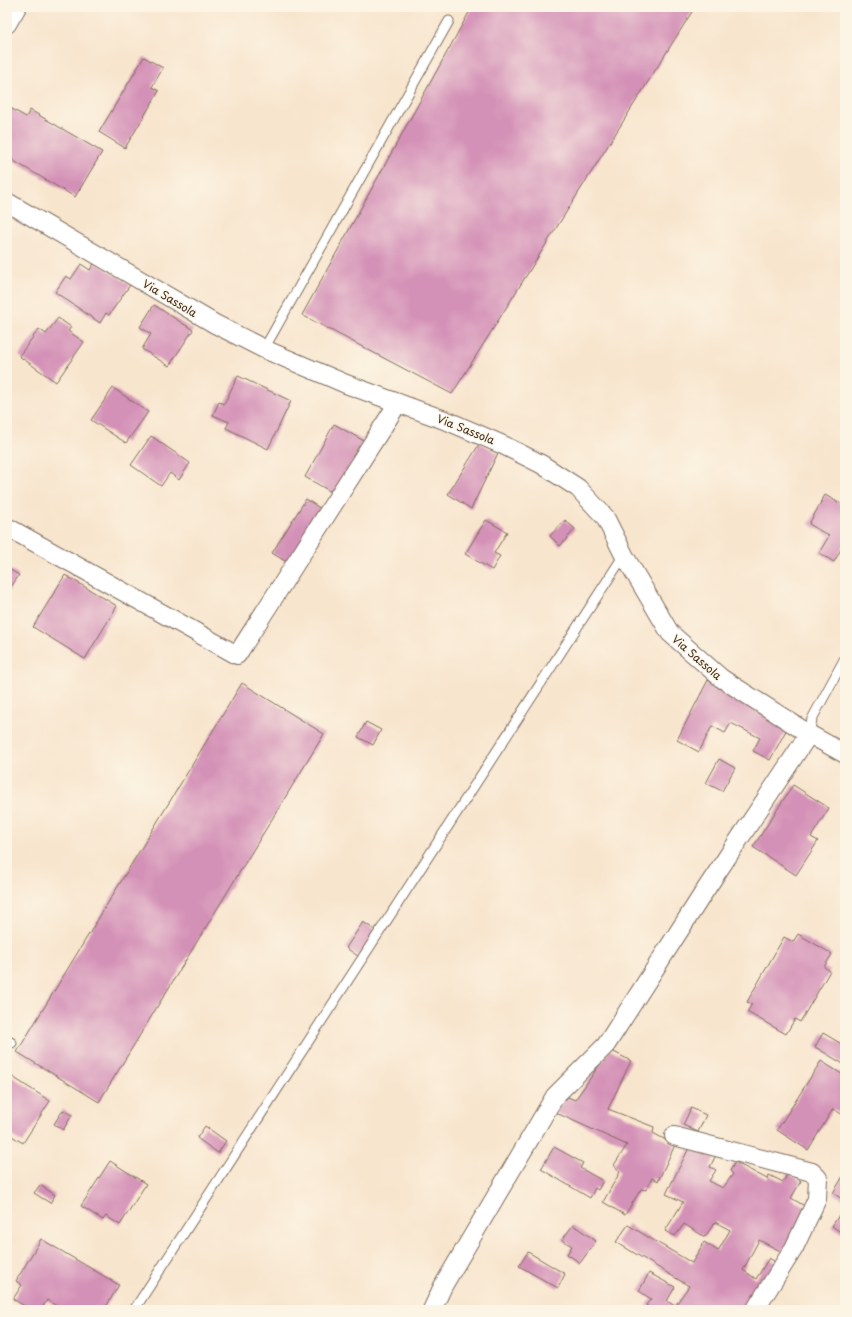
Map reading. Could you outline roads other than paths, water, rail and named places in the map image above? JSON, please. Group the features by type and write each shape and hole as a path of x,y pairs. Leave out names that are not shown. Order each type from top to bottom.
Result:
{"street":[{"path":"7,24 17,7"},
{"name":"Via Sassola","path":"7,202 215,324 264,349 346,384 450,422 504,445 541,464 578,488 605,517 624,555 670,632 721,678 809,734 845,754"},
{"path":"7,527 237,655 398,403"},
{"path":"432,1310 443,1286 555,1096 606,1045 706,889 809,734"},
{"path":"674,1136 812,1172 818,1178 817,1199 801,1234 794,1248 755,1310"}],"lane":[{"path":"264,349 449,21"},
{"path":"134,1310 624,555"},
{"path":"809,734 812,719 845,658"}]}
